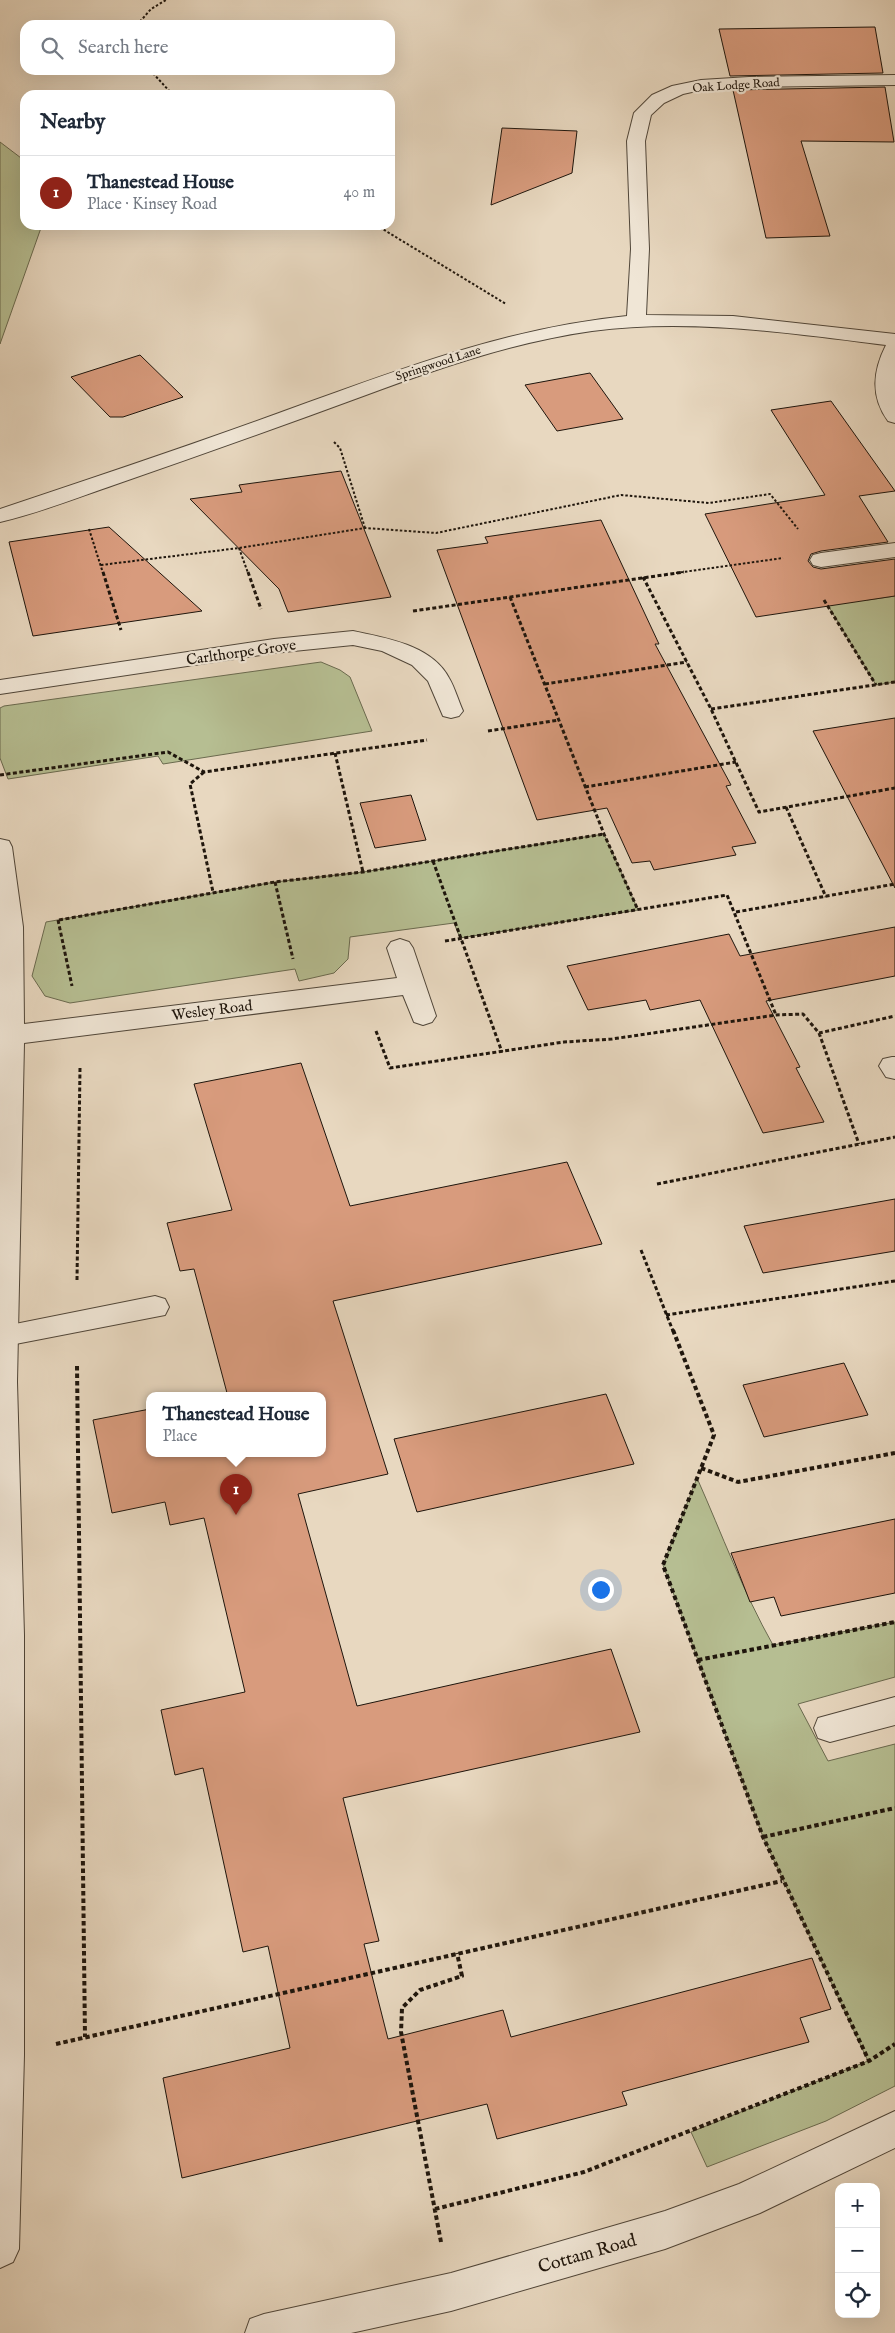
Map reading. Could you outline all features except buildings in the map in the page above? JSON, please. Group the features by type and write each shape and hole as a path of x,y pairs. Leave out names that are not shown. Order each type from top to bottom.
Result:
{"street":[{"name":"Oak Lodge Road","path":"636,321 640,249 636,141 643,113 658,99 678,90 701,85 749,82 895,80"},
{"name":"Springwood Lane","path":"0,516 305,411 423,367 483,348 551,331 636,321 720,322 805,329 895,340"},
{"path":"895,346 884,375 887,404 895,417"},
{"path":"821,560 895,550"},
{"name":"Carlthorpe Grove","path":"0,687 274,646 353,638 389,646 420,660 438,678 451,711"},
{"path":"0,847 3,888 10,927 11,1035 2,1382 4,1636 3,2055 0,2249"},
{"path":"400,948 423,1016"},
{"name":"Wesley Road","path":"11,1035 414,985"},
{"path":"3,1337 155,1307"},
{"path":"830,1728 895,1711"},
{"name":"Cottam Road","path":"264,2333 451,2292 656,2232 747,2200 895,2129"}],"path":[{"path":"142,20 152,9 166,0"},
{"path":"155,75 168,90"},
{"path":"384,230 551,331"},
{"path":"305,411 340,448 366,528"},
{"path":"134,666 101,566 239,548 366,528 436,533 621,495 709,503 770,494 821,560"},
{"path":"239,548 274,646"},
{"path":"353,638 363,618 794,556 821,560"},
{"path":"644,577 711,709 759,812 895,788"},
{"path":"510,597 604,834 638,910"},
{"path":"823,597 876,685"},
{"path":"545,684 687,662"},
{"path":"711,709 895,682"},
{"path":"486,731 559,720"},
{"path":"213,892 190,784 204,772 430,739"},
{"path":"0,775 168,752 204,772"},
{"path":"335,753 363,872"},
{"path":"585,787 736,762"},
{"path":"786,807 826,897"},
{"path":"10,927 275,882 363,872 604,834"},
{"path":"433,861 502,1052"},
{"path":"275,882 303,998"},
{"path":"735,912 895,884"},
{"path":"400,948 727,895 776,1015 802,1014 819,1033 859,1144"},
{"path":"58,920 80,1026 76,1323 85,2037"},
{"path":"819,1033 895,1016"},
{"path":"658,1184 895,1136"},
{"path":"641,1250 714,1435 663,1565 763,1837 868,2061"},
{"path":"666,1315 895,1281"},
{"path":"701,1468 738,1482 895,1453"},
{"path":"698,1660 895,1622"},
{"path":"763,1837 895,1808"},
{"path":"3,2055 782,1881"},
{"path":"451,2292 401,2032 402,2008 420,1990 462,1976 457,1953"},
{"path":"435,2209 584,2172 868,2061 895,2044"}],"green space":[{"path":"0,142 20,157 20,230 40,230 0,344"},
{"path":"854,576 867,600 895,596 895,682 876,685 818,589"},
{"path":"321,662 340,670 350,677 372,731 163,764 158,756 8,779 0,758 0,708 4,706"},
{"path":"604,834 638,910 460,938 454,923 350,937 348,959 334,973 299,981 295,969 70,1003 45,996 32,976 46,922 275,882 363,872"},
{"path":"697,1478 742,1584 773,1645 895,1622 895,1677 798,1704 828,1761 895,1744 895,2086 826,2121 707,2167 691,2132 868,2061 763,1837 663,1565"}],"place":[{"name":"Thanestead House","path":"236,1515"}]}
